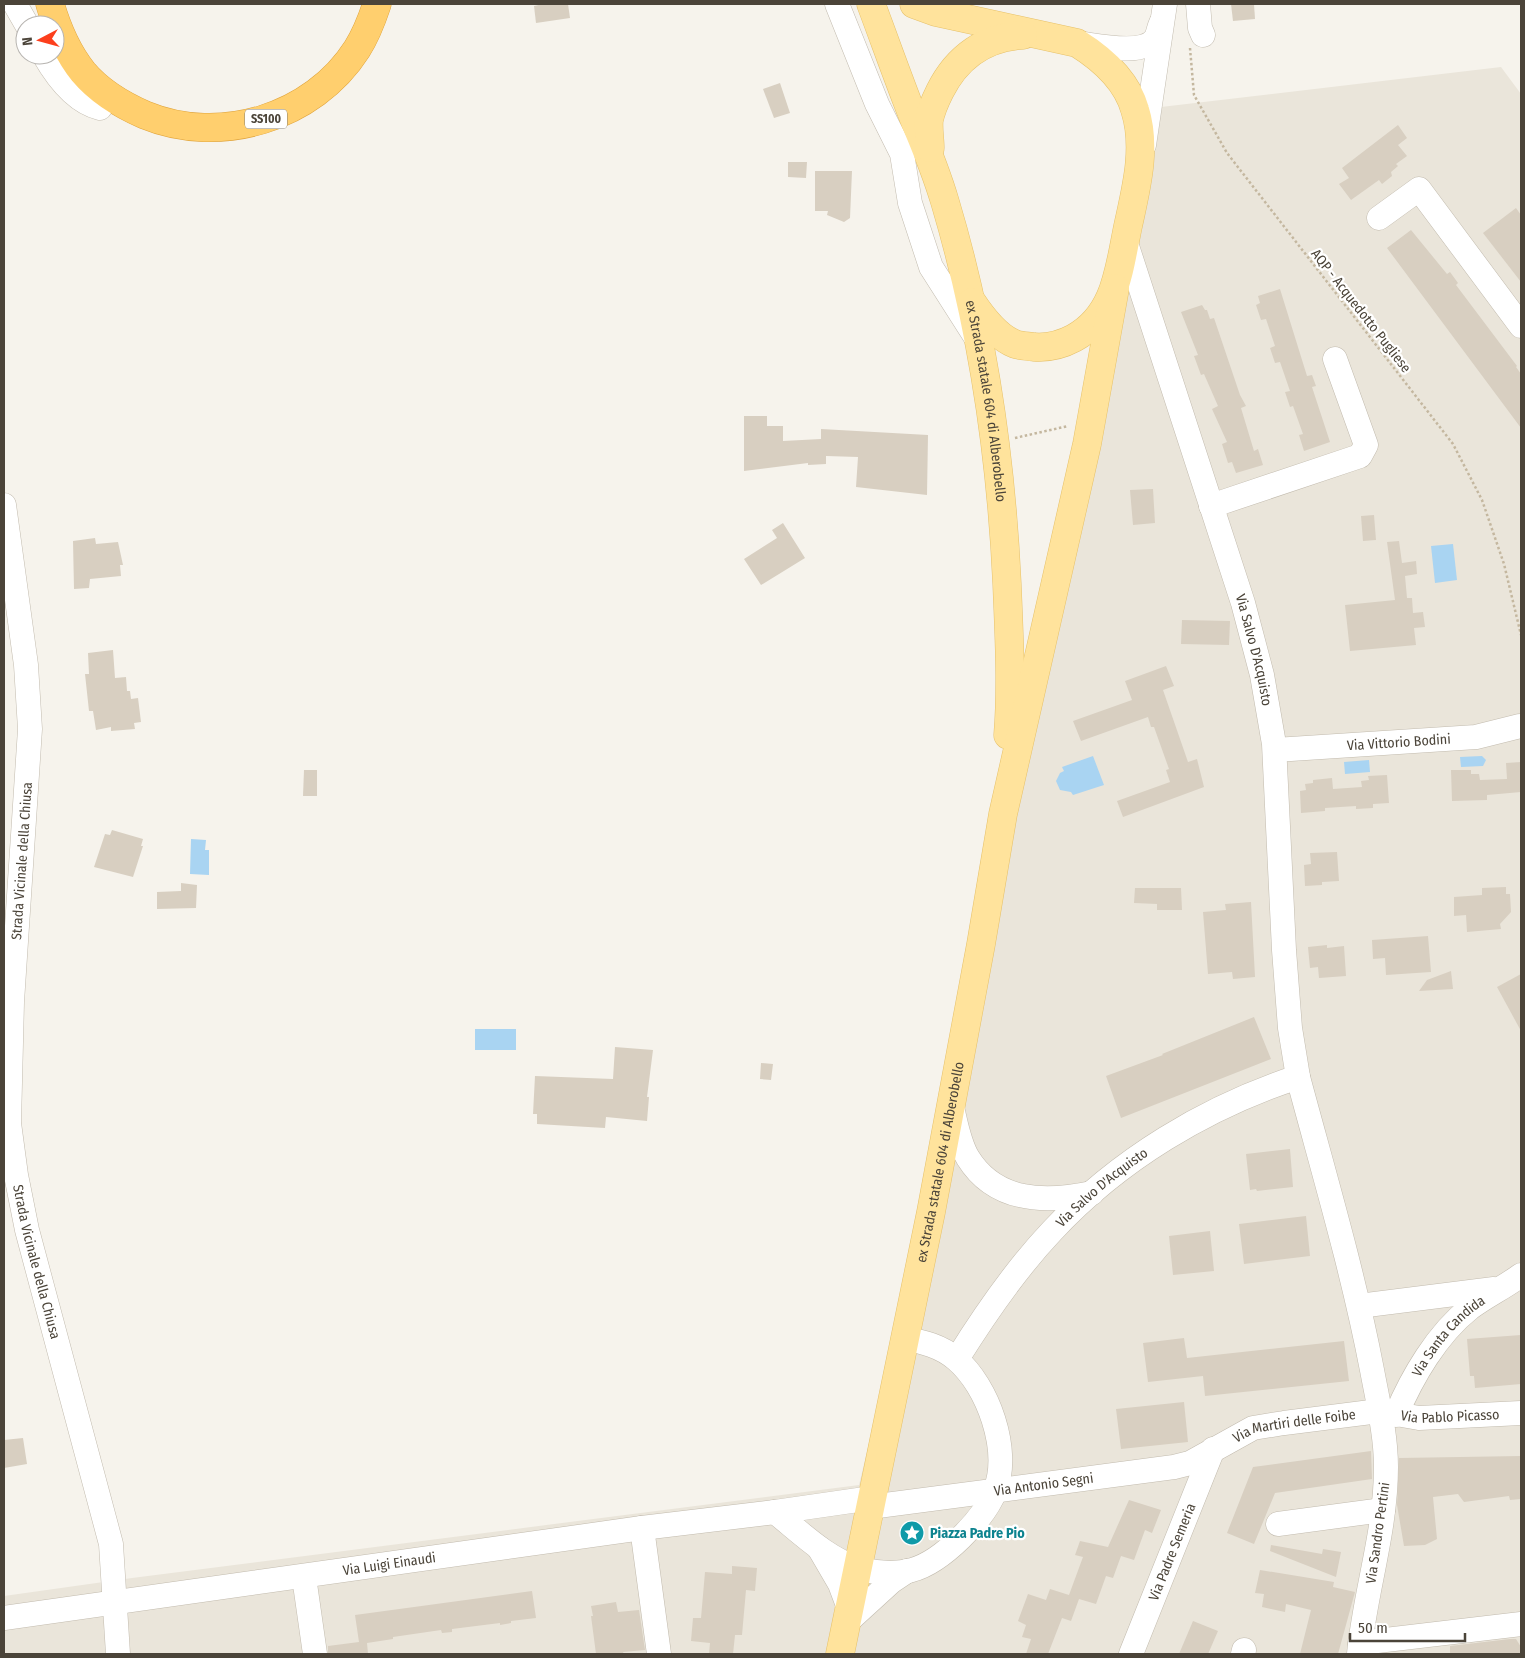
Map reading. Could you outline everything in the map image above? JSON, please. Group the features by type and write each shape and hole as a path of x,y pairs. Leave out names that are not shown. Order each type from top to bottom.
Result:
{"highway":[{"name":"SS100","path":"65,49 83,72 108,94 139,112 159,120 189,127 223,128 271,117 311,96 343,67 365,34 377,4"}],"main road":[{"name":"ex Strada statale 604 di Alberobello","path":"871,4 930,156 964,270 996,443 1004,526 1009,622 1009,724 1003,814"},
{"path":"914,4 936,12 1077,42 1096,55 1112,72 1135,108 1139,125 1138,179 1125,240"},
{"path":"930,156 930,119 948,75 964,57 980,46 1011,36 1034,34"},
{"name":"ex Strada statale 604 di Alberobello","path":"840,1654 982,944 1003,814 1090,425 1125,240"},
{"path":"970,299 994,329 1015,344 1044,348 1064,343 1082,333 1098,319 1115,288"}],"street":[{"path":"15,4 21,15"},
{"path":"837,4 878,104 902,154 910,203 931,266 978,339"},
{"path":"1196,40 1200,28 1198,4"},
{"path":"1077,42 1135,49 1150,43 1156,38 1164,9"},
{"path":"1138,179 1164,9"},
{"path":"51,65 64,83 92,106 100,108 108,94"},
{"path":"1380,218 1419,189 1521,326"},
{"name":"Via Salvo D'Acquisto","path":"1125,240 1243,603 1262,675 1275,750 1284,950 1290,1028 1298,1077 1387,1413"},
{"path":"1211,506 1360,456 1366,444 1336,359"},
{"name":"Strada Vicinale della Chiusa","path":"4,505 26,665 30,729 12,1002 10,1122 16,1175 27,1230 111,1544 118,1654"},
{"name":"Via Vittorio Bodini","path":"1275,750 1476,737 1520,726"},
{"name":"Via Salvo D'Acquisto","path":"957,1359 978,1326 1025,1262 1052,1230 1092,1194 1154,1145 1250,1094 1298,1077"},
{"path":"951,1103 958,1136 968,1158 983,1177 997,1188 1024,1197 1042,1199 1063,1199 1092,1194"},
{"name":"Via Santa Candida","path":"1387,1413 1452,1326 1468,1309 1521,1276"},
{"path":"1359,1306 1501,1288"},
{"path":"818,1547 840,1584 847,1615 907,1571 932,1560 949,1548 984,1511 995,1491 999,1477 999,1451 991,1409 957,1359 936,1346 904,1338"},
{"name":"Via Pablo Picasso","path":"1387,1413 1419,1418 1521,1413"},
{"name":"Via Martiri delle Foibe","path":"1214,1449 1253,1428 1387,1413"},
{"name":"Via Sandro Pertini","path":"1359,1649 1383,1510 1387,1413"},
{"name":"Via Antonio Segni","path":"871,1503 995,1491 1174,1467 1190,1462 1214,1449"},
{"name":"Via Padre Semeria","path":"1131,1654 1214,1449"},
{"name":"Via Luigi Einaudi","path":"4,1618 642,1528 871,1503"},
{"path":"1278,1524 1383,1510"},
{"path":"775,1512 818,1547 858,1568 896,1573 907,1571"},
{"path":"642,1528 659,1654"},
{"path":"304,1576 315,1654"},
{"path":"1146,1654 1160,1617"},
{"path":"1359,1649 1521,1624"}],"path":[{"name":"AQP - Acquedotto Pugliese","path":"1196,40 1194,95 1227,153 1453,444 1482,500 1504,564 1521,635"},
{"path":"996,443 1075,425 1090,425"}],"shaded area":[{"path":"1501,67 1521,94 1521,1654 4,1654 4,1596 859,1485 976,995 1161,107"}],"water":[{"path":"1453,544 1457,580 1435,583 1431,546"},
{"path":"1093,756 1104,785 1073,795 1071,792 1060,790 1056,781 1060,773 1064,771 1062,767"},
{"path":"1482,756 1486,760 1483,766 1461,767 1460,757"},
{"path":"1369,760 1370,772 1345,774 1344,762"},
{"path":"191,839 206,840 205,850 209,850 209,875 190,874"},
{"path":"475,1029 516,1029 516,1050 475,1050"}],"building":[{"path":"568,4 570,18 536,23 534,6"},
{"path":"1231,4 1254,4 1255,19 1233,21"},
{"path":"780,83 790,113 774,118 763,89"},
{"path":"1398,125 1407,138 1398,145 1407,156 1396,164 1398,166 1391,172 1392,176 1382,184 1379,180 1351,200 1339,184 1349,178 1342,168"},
{"path":"788,162 807,162 806,178 788,177"},
{"path":"815,171 852,171 850,218 844,222 827,215 828,211 815,211"},
{"path":"1516,208 1521,215 1521,282 1483,233"},
{"path":"1411,230 1447,274 1450,272 1458,283 1456,285 1517,366 1521,374 1521,428 1387,248"},
{"path":"1280,289 1307,376 1312,375 1316,386 1312,387 1330,442 1304,451 1299,435 1303,434 1293,406 1290,407 1285,392 1290,391 1280,362 1275,363 1270,348 1275,346 1266,319 1261,320 1256,305 1260,303 1258,296"},
{"path":"1202,305 1207,310 1210,319 1214,318 1240,395 1246,406 1241,408 1254,451 1258,449 1263,465 1236,473 1232,462 1228,463 1222,444 1227,442 1212,409 1218,406 1204,374 1201,375 1194,356 1198,355 1181,312"},
{"path":"744,416 767,416 767,426 783,426 783,441 821,439 821,429 928,435 927,495 856,487 858,457 826,456 826,464 808,465 808,463 744,471"},
{"path":"1153,489 1155,523 1133,525 1130,490"},
{"path":"1374,515 1376,540 1363,541 1361,516"},
{"path":"783,523 805,558 761,585 744,559 777,538 772,530"},
{"path":"95,538 96,544 118,542 123,565 120,565 121,576 90,579 89,588 74,589 73,541"},
{"path":"1399,541 1402,563 1416,561 1417,574 1405,576 1407,598 1412,598 1413,613 1423,612 1425,627 1414,628 1416,645 1350,651 1345,605 1395,600 1387,542"},
{"path":"1182,620 1230,621 1229,645 1181,644"},
{"path":"113,650 115,678 126,677 127,691 130,691 131,699 138,698 141,722 134,723 135,729 111,731 111,727 96,730 93,711 89,711 85,674 89,674 88,653"},
{"path":"1166,666 1174,686 1163,690 1188,762 1197,759 1204,787 1123,817 1117,801 1170,782 1166,770 1169,769 1154,727 1151,727 1148,717 1081,741 1073,721 1132,700 1125,681"},
{"path":"1521,762 1521,792 1487,795 1487,800 1452,801 1451,770 1471,770 1471,774 1479,774 1480,780 1507,779 1506,763"},
{"path":"304,770 317,770 317,796 303,796"},
{"path":"1387,775 1389,803 1373,804 1373,808 1356,809 1356,806 1325,808 1325,811 1301,813 1300,791 1306,790 1305,784 1313,783 1313,780 1332,778 1333,789 1362,787 1361,781 1369,780 1368,776"},
{"path":"112,830 143,839 141,846 143,846 133,877 94,867 105,834 110,835"},
{"path":"1337,852 1339,881 1305,886 1304,865 1311,864 1310,853"},
{"path":"181,883 197,885 196,908 157,909 157,892 181,891"},
{"path":"1506,887 1506,894 1510,894 1511,912 1500,924 1501,929 1467,932 1466,915 1454,916 1454,897 1482,895 1482,888"},
{"path":"1135,888 1181,888 1182,910 1157,910 1157,904 1134,903"},
{"path":"1251,902 1255,977 1233,979 1232,972 1208,974 1203,912 1226,910 1225,904"},
{"path":"1428,936 1431,972 1386,975 1385,958 1373,959 1372,940"},
{"path":"1327,945 1327,948 1344,946 1346,976 1319,978 1318,967 1310,968 1308,947"},
{"path":"1451,971 1453,989 1419,991 1427,980"},
{"path":"1521,974 1521,1031 1497,987"},
{"path":"1254,1017 1271,1059 1121,1118 1106,1076 1163,1055"},
{"path":"615,1047 653,1050 647,1097 649,1097 647,1121 606,1117 605,1128 537,1124 537,1114 533,1114 535,1076 613,1079"},
{"path":"761,1063 773,1064 771,1080 760,1079"},
{"path":"1290,1149 1293,1187 1250,1190 1246,1154"},
{"path":"1306,1216 1310,1256 1244,1264 1239,1224"},
{"path":"1210,1231 1214,1271 1173,1275 1169,1236"},
{"path":"1521,1335 1521,1384 1475,1388 1474,1376 1470,1376 1467,1339"},
{"path":"1184,1338 1187,1358 1344,1341 1349,1381 1205,1396 1203,1376 1148,1382 1143,1343"},
{"path":"1184,1402 1188,1442 1121,1449 1116,1409"},
{"path":"23,1438 27,1464 4,1468 4,1440"},
{"path":"1371,1451 1372,1479 1275,1493 1254,1544 1227,1533 1253,1467"},
{"path":"1521,1456 1521,1499 1510,1500 1509,1496 1464,1502 1458,1494 1433,1497 1437,1539 1425,1545 1404,1546 1397,1505 1399,1458"},
{"path":"1129,1500 1161,1510 1152,1533 1145,1530 1134,1560 1121,1556 1113,1578 1106,1576 1096,1604 1079,1599 1071,1621 1062,1618 1048,1654 1026,1654 1031,1639 1022,1637 1026,1625 1018,1621 1028,1594 1046,1600 1050,1589 1069,1595 1083,1557 1075,1555 1080,1541 1108,1547"},
{"path":"1271,1545 1322,1554 1323,1549 1341,1552 1336,1577 1270,1551"},
{"path":"732,1566 757,1568 755,1591 746,1590 742,1635 735,1635 733,1654 709,1654 710,1643 691,1641 693,1618 701,1618 705,1572 732,1574"},
{"path":"1260,1570 1334,1582 1333,1587 1355,1592 1338,1654 1300,1654 1311,1610 1286,1604 1285,1612 1262,1607 1264,1594 1255,1593"},
{"path":"532,1591 536,1618 511,1621 511,1623 500,1625 500,1623 452,1629 452,1632 442,1633 441,1630 393,1637 393,1639 367,1643 368,1654 328,1654 328,1646 359,1642 355,1615"},
{"path":"616,1602 618,1612 639,1610 645,1650 623,1652 624,1654 596,1654 591,1606"},
{"path":"1193,1621 1218,1631 1208,1654 1179,1654"},
{"path":"1516,1639 1521,1647 1521,1654 1450,1654 1450,1646"}],"place":[{"name":"Piazza Padre Pio","path":"912,1533"}]}
